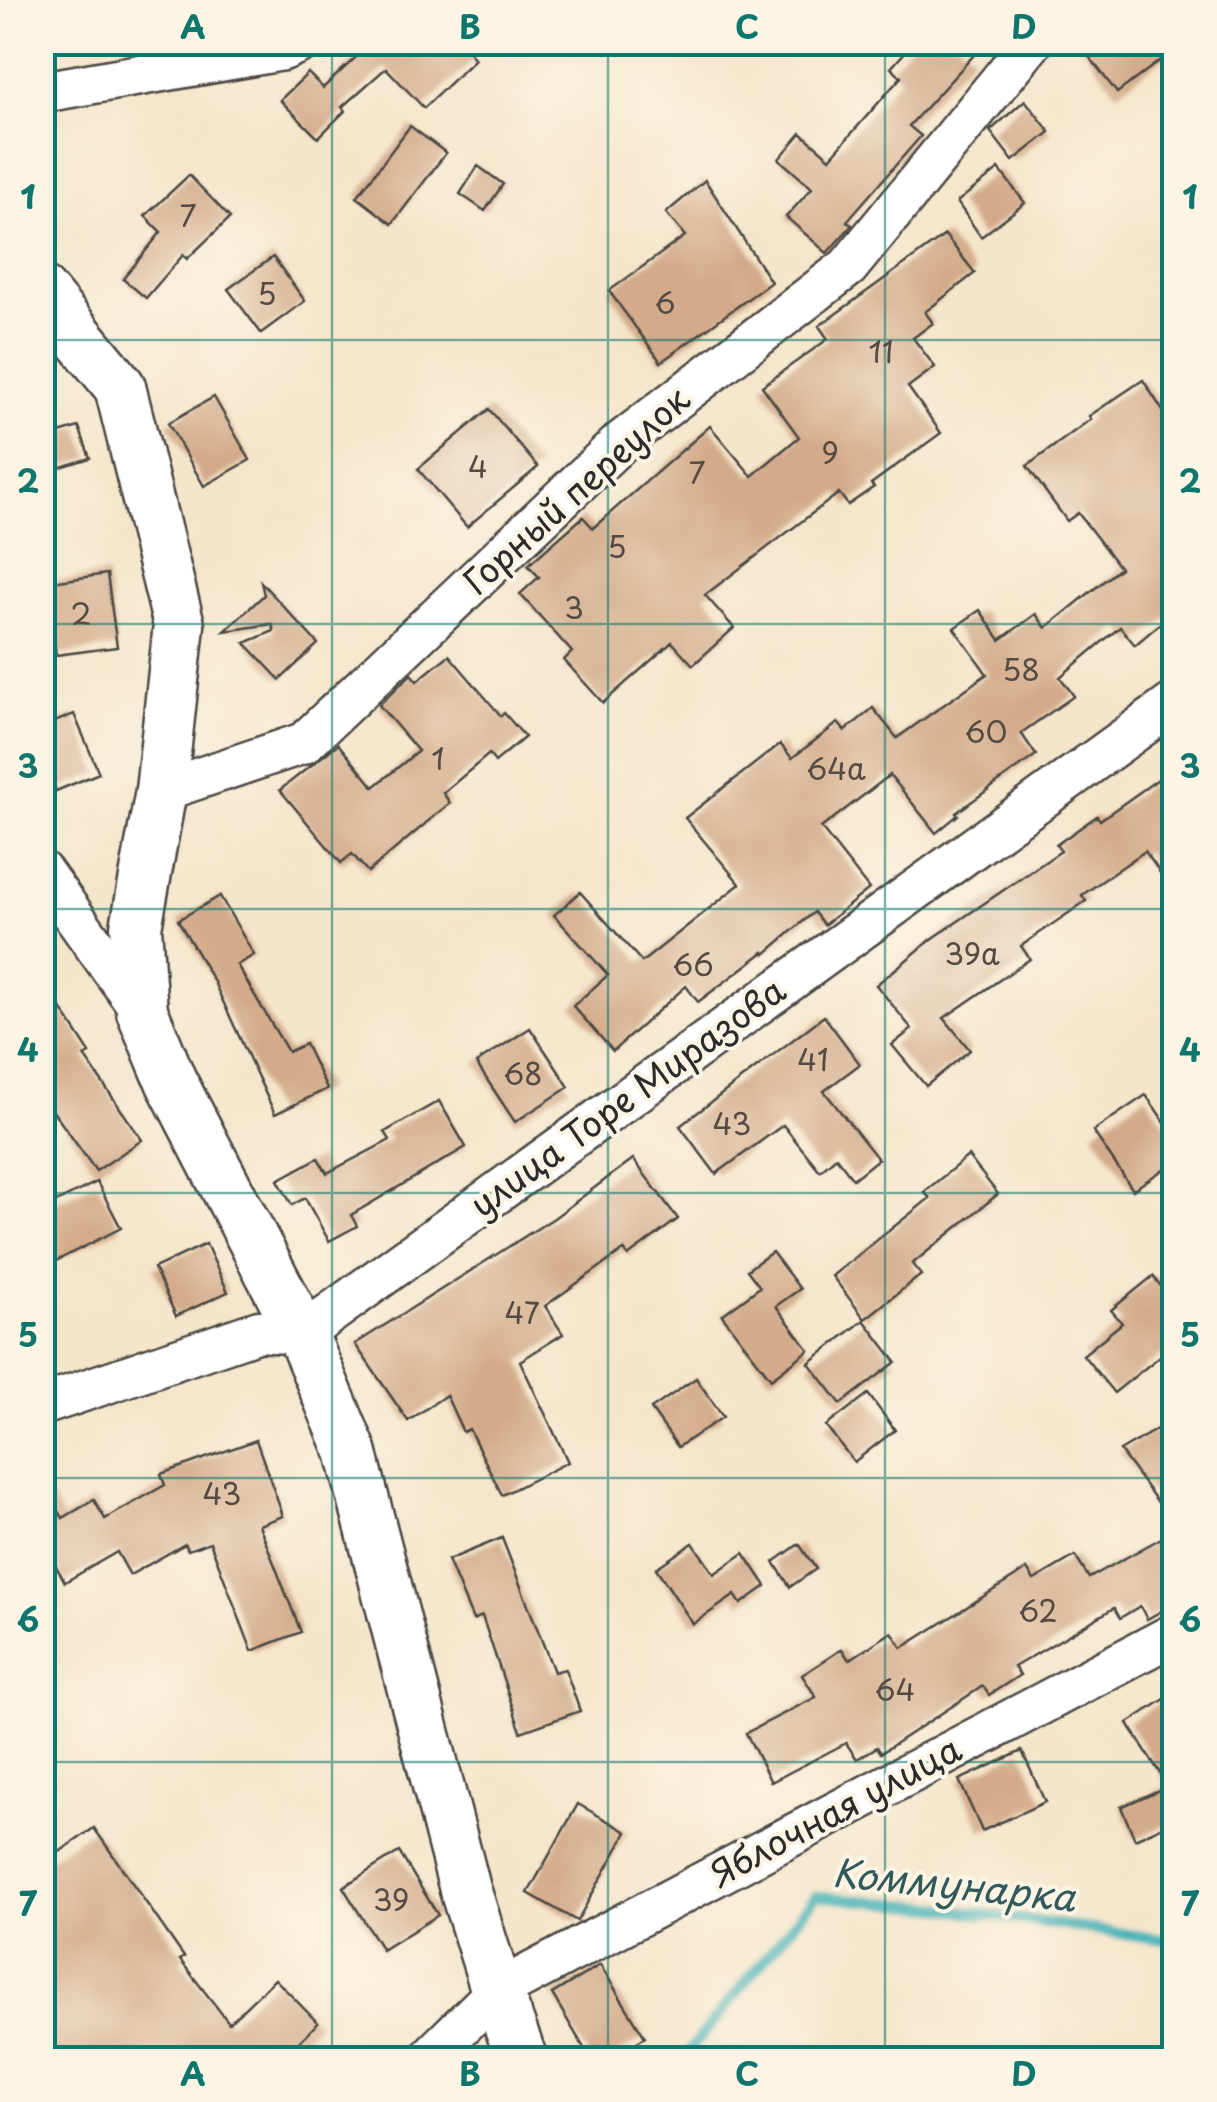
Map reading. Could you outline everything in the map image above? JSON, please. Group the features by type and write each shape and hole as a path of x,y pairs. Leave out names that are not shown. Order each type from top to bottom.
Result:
{"main road":[{"path":"42,292 120,387 179,625 161,791 136,927 142,1011 171,1081 302,1334 350,1451 465,1889 522,2060"}],"street":[{"path":"42,92 283,50 301,42"},
{"name":"Горный переулок","path":"161,791 304,744 622,440 848,267 1032,42"},
{"name":"улица Торе Миразова","path":"302,1334 1174,704"},
{"path":"50,897 142,1011"},
{"path":"42,1406 259,1330 302,1334"},
{"name":"Яблочная улица","path":"427,2060 497,1991 1174,1634"}],"building":[{"path":"363,42 460,42 475,59 424,108 386,68 342,107 345,111 318,138 280,100 308,73 323,88 367,47"},
{"path":"914,42 958,42 973,56 909,126 921,136 847,221 852,225 827,253 786,217 812,188 779,159 801,133 830,158 901,77 891,68"},
{"path":"1078,42 1174,42 1174,50 1117,93"},
{"path":"1025,100 1050,132 1013,161 990,131"},
{"path":"410,126 446,153 392,224 357,197"},
{"path":"478,166 503,184 485,211 460,194"},
{"path":"999,169 1025,203 981,237 957,202"},
{"path":"189,175 230,218 187,259 183,255 146,298 123,279 161,232 145,216"},
{"path":"705,180 771,282 661,362 609,291 685,236 666,213"},
{"path":"945,235 975,273 925,312 933,323 913,338 935,367 908,387 941,433 848,505 839,493 705,595 734,628 693,665 672,642 603,703 564,660 572,652 520,594 539,577 528,565 583,517 593,528 710,426 752,476 799,437 762,386 828,339 819,326"},
{"path":"273,257 305,301 261,333 228,289"},
{"path":"1143,380 1174,428 1174,612 1135,645 1120,627 1060,677 1074,696 1021,733 1036,755 956,813 936,833 890,775 821,828 869,889 824,925 814,912 765,954 698,1002 686,986 613,1051 573,1006 608,975 554,915 580,892 642,962 740,884 685,818 780,744 792,758 838,723 845,731 873,708 897,738 987,674 954,628 980,610 1000,640 1036,614 1046,628 1120,568 1078,513 1067,521 1027,466 1091,419 1089,416"},
{"path":"214,397 250,460 204,486 168,423"},
{"path":"489,409 538,467 467,527 418,469"},
{"path":"79,427 90,458 42,473 42,438"},
{"path":"107,574 117,647 56,655 45,583"},
{"path":"261,582 318,644 280,680 245,643 274,631 272,624 225,631 264,595"},
{"path":"449,655 501,716 504,713 525,737 495,762 489,754 443,793 450,803 368,872 352,854 341,863 280,790 338,744 374,787 418,751 379,705 411,674 417,681"},
{"path":"74,714 99,773 56,791 42,759 42,727"},
{"path":"1174,768 1174,893 1145,851 1082,895 1086,901 1021,946 1030,959 944,1018 970,1050 926,1086 892,1045 912,1029 876,985 932,939 1061,851 1056,845 1097,816 1100,820"},
{"path":"220,896 254,955 237,965 288,1052 305,1044 327,1089 275,1114 214,982 178,920"},
{"path":"42,979 90,1053 84,1056 142,1140 96,1171 42,1096"},
{"path":"824,1016 860,1064 824,1091 878,1159 853,1179 836,1157 820,1171 783,1125 716,1174 680,1126"},
{"path":"530,1028 569,1087 515,1122 476,1063"},
{"path":"1146,1095 1174,1136 1174,1162 1133,1190 1093,1131"},
{"path":"439,1101 466,1147 351,1215 357,1226 329,1241 305,1198 292,1205 278,1180 318,1158 327,1173 390,1140 385,1132"},
{"path":"968,1156 998,1194 912,1264 921,1275 865,1319 832,1276 930,1198 924,1192"},
{"path":"633,1159 678,1219 628,1256 624,1250 545,1306 563,1334 520,1361 568,1462 502,1495 469,1429 463,1432 446,1395 408,1421 355,1344 554,1218"},
{"path":"97,1182 121,1228 42,1268 42,1209"},
{"path":"206,1244 228,1292 176,1316 154,1268"},
{"path":"772,1252 800,1289 776,1306 809,1350 771,1379 722,1315 760,1287 747,1270"},
{"path":"1153,1276 1174,1303 1174,1345 1114,1393 1083,1355 1122,1323 1111,1310"},
{"path":"864,1320 896,1362 841,1404 809,1363"},
{"path":"696,1378 723,1417 678,1447 651,1409"},
{"path":"868,1394 895,1430 854,1462 826,1426"},
{"path":"1174,1419 1174,1524 1120,1451"},
{"path":"256,1440 283,1516 259,1525 301,1632 252,1651 210,1542 188,1550 185,1544 130,1575 117,1552 65,1582 42,1542 42,1482 63,1518 94,1500 105,1519 165,1485 161,1474"},
{"path":"1174,1531 1174,1604 1147,1619 1140,1606 1120,1618 1114,1608 1014,1667 1020,1675 989,1695 983,1686 881,1753 877,1747 857,1759 846,1743 771,1782 746,1733 816,1697 802,1675 842,1649 849,1660 892,1632 902,1648 1027,1569 1034,1580 1075,1556 1089,1578"},
{"path":"502,1538 554,1672 565,1669 580,1711 521,1732 482,1616 473,1620 448,1560"},
{"path":"693,1543 714,1574 744,1553 766,1586 741,1604 735,1595 693,1624 656,1568"},
{"path":"799,1544 816,1569 790,1587 774,1562"},
{"path":"1174,1693 1174,1821 1135,1839 1121,1807 1168,1786 1128,1723"},
{"path":"1022,1751 1045,1802 982,1831 959,1780"},
{"path":"578,1804 627,1832 577,1921 528,1893"},
{"path":"94,1828 184,1957 180,1960 229,2023 275,1979 318,2023 281,2060 42,2060 42,1864"},
{"path":"399,1852 438,1915 382,1950 343,1887"},
{"path":"600,1965 645,2037 608,2060 591,2060 552,1994"}],"waterway":[{"name":"Коммунарка","path":"682,2060 816,1896 940,1908 1174,1941"}]}
